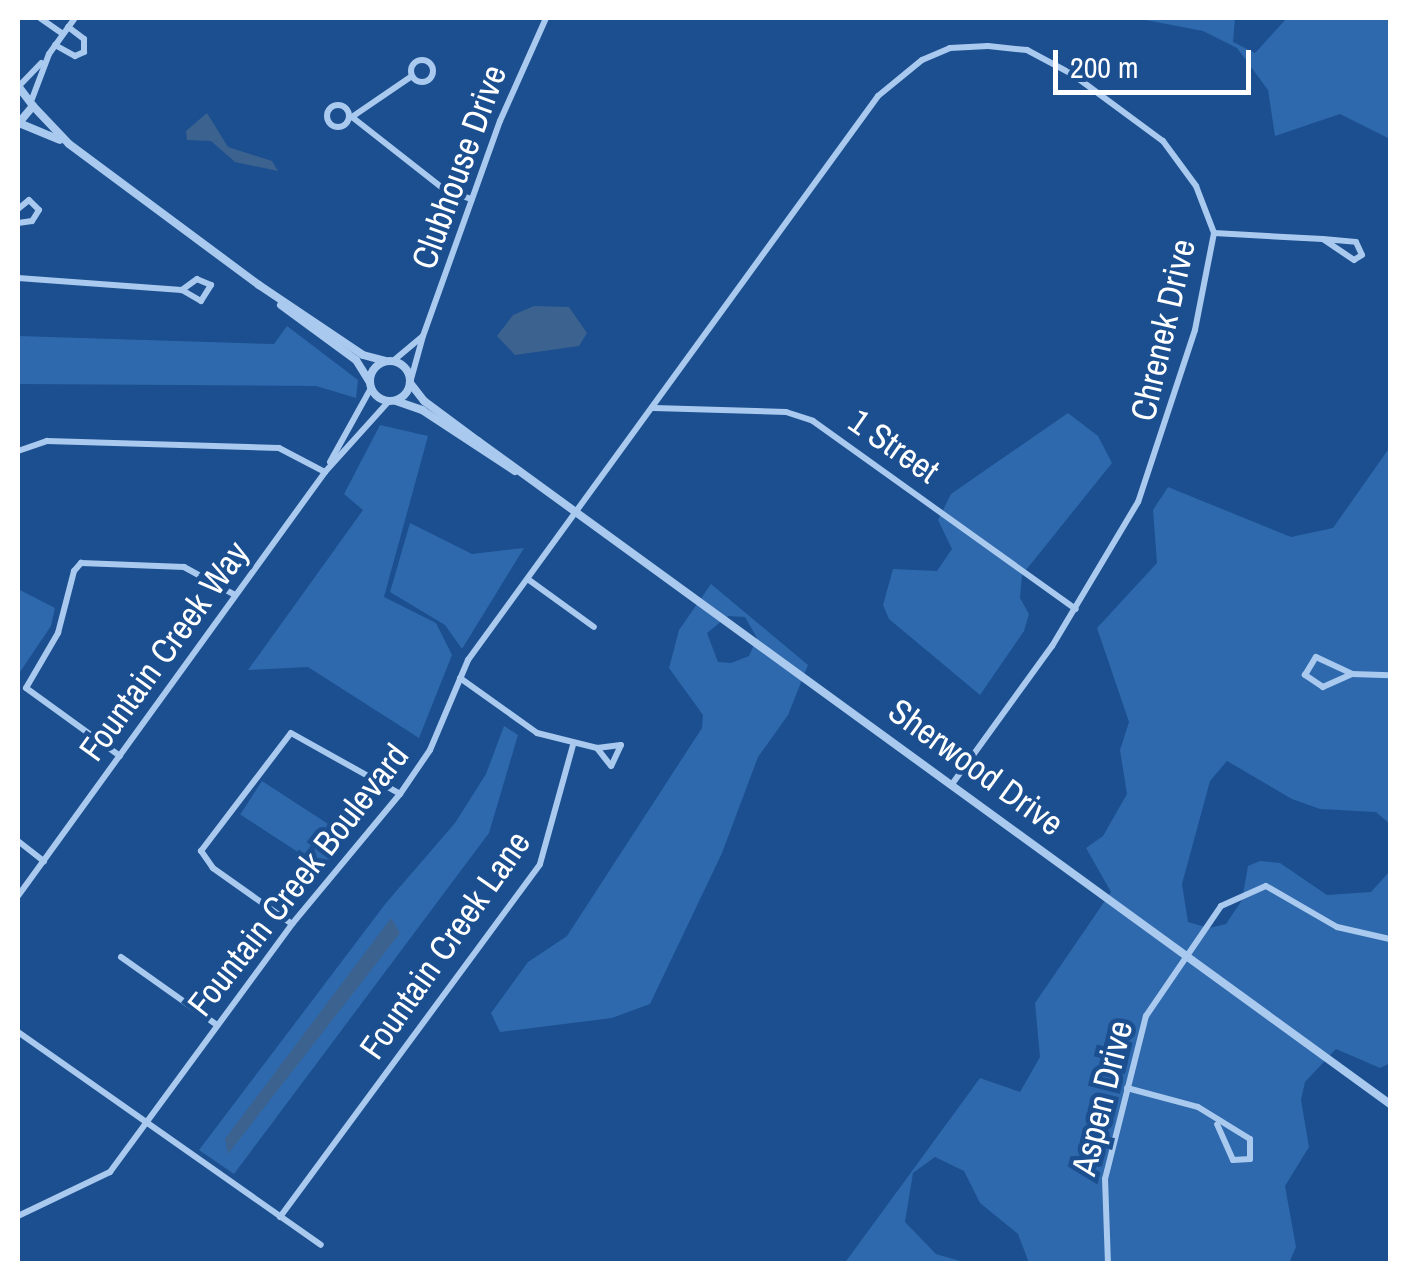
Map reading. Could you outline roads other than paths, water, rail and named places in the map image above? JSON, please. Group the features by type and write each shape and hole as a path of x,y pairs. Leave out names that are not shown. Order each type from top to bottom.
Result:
{"street":[{"path":"40,18 84,40 84,52 74,56 55,45"},
{"path":"75,18 49,54 18,86 69,144 360,363 370,385 389,361 423,336"},
{"name":"Clubhouse Drive","path":"410,383 472,199 546,18"},
{"name":"Chrenek Drive","path":"580,513 878,96 900,73 950,48 1027,50 1072,74 1163,141 1196,186 1214,233 1202,304 1162,443 1138,502 1076,609 952,784"},
{"path":"49,54 32,102 18,124 69,144"},
{"path":"412,76 352,116 445,190 472,199"},
{"path":"18,209 29,200 39,210 32,221 18,223"},
{"path":"1214,233 1323,239 1356,242 1362,255 1354,260 1323,239"},
{"path":"18,278 182,290 201,301 211,285 197,279 182,290"},
{"path":"259,285 363,356 389,361"},
{"name":"Sherwood Drive","path":"389,361 404,366 410,383 424,401 1390,1104"},
{"path":"392,401 410,383"},
{"name":"Sherwood Drive","path":"370,385 392,401 416,406 500,464 528,476"},
{"name":"Fountain Creek Way","path":"325,472 370,385"},
{"name":"Fountain Creek Way","path":"18,896 325,472 392,401"},
{"name":"1 Street","path":"654,408 786,412 813,421 1076,609"},
{"path":"18,451 47,441 279,448 325,472"},
{"name":"Fountain Creek Boulevard","path":"18,1216 110,1172 292,924 400,794 430,750 460,678 580,513"},
{"path":"120,756 26,688 58,633 74,571 81,562 184,567 235,595"},
{"path":"529,580 594,627"},
{"path":"1352,674 1323,687 1305,675 1316,657 1352,674 1390,675"},
{"path":"460,678 537,733 597,748"},
{"path":"292,924 212,868 201,851 291,734 400,794"},
{"name":"Fountain Creek Lane","path":"280,1217 540,864 574,745"},
{"path":"18,842 44,860"},
{"name":"Aspen Drive","path":"1108,1264 1101,1211 1146,1016 1221,906 1266,886 1337,927 1390,940"},
{"path":"121,958 217,1024"},
{"path":"18,1032 321,1245"},
{"path":"1127,1088 1182,1100 1250,1140 1250,1159 1233,1160 1217,1124"}]}
